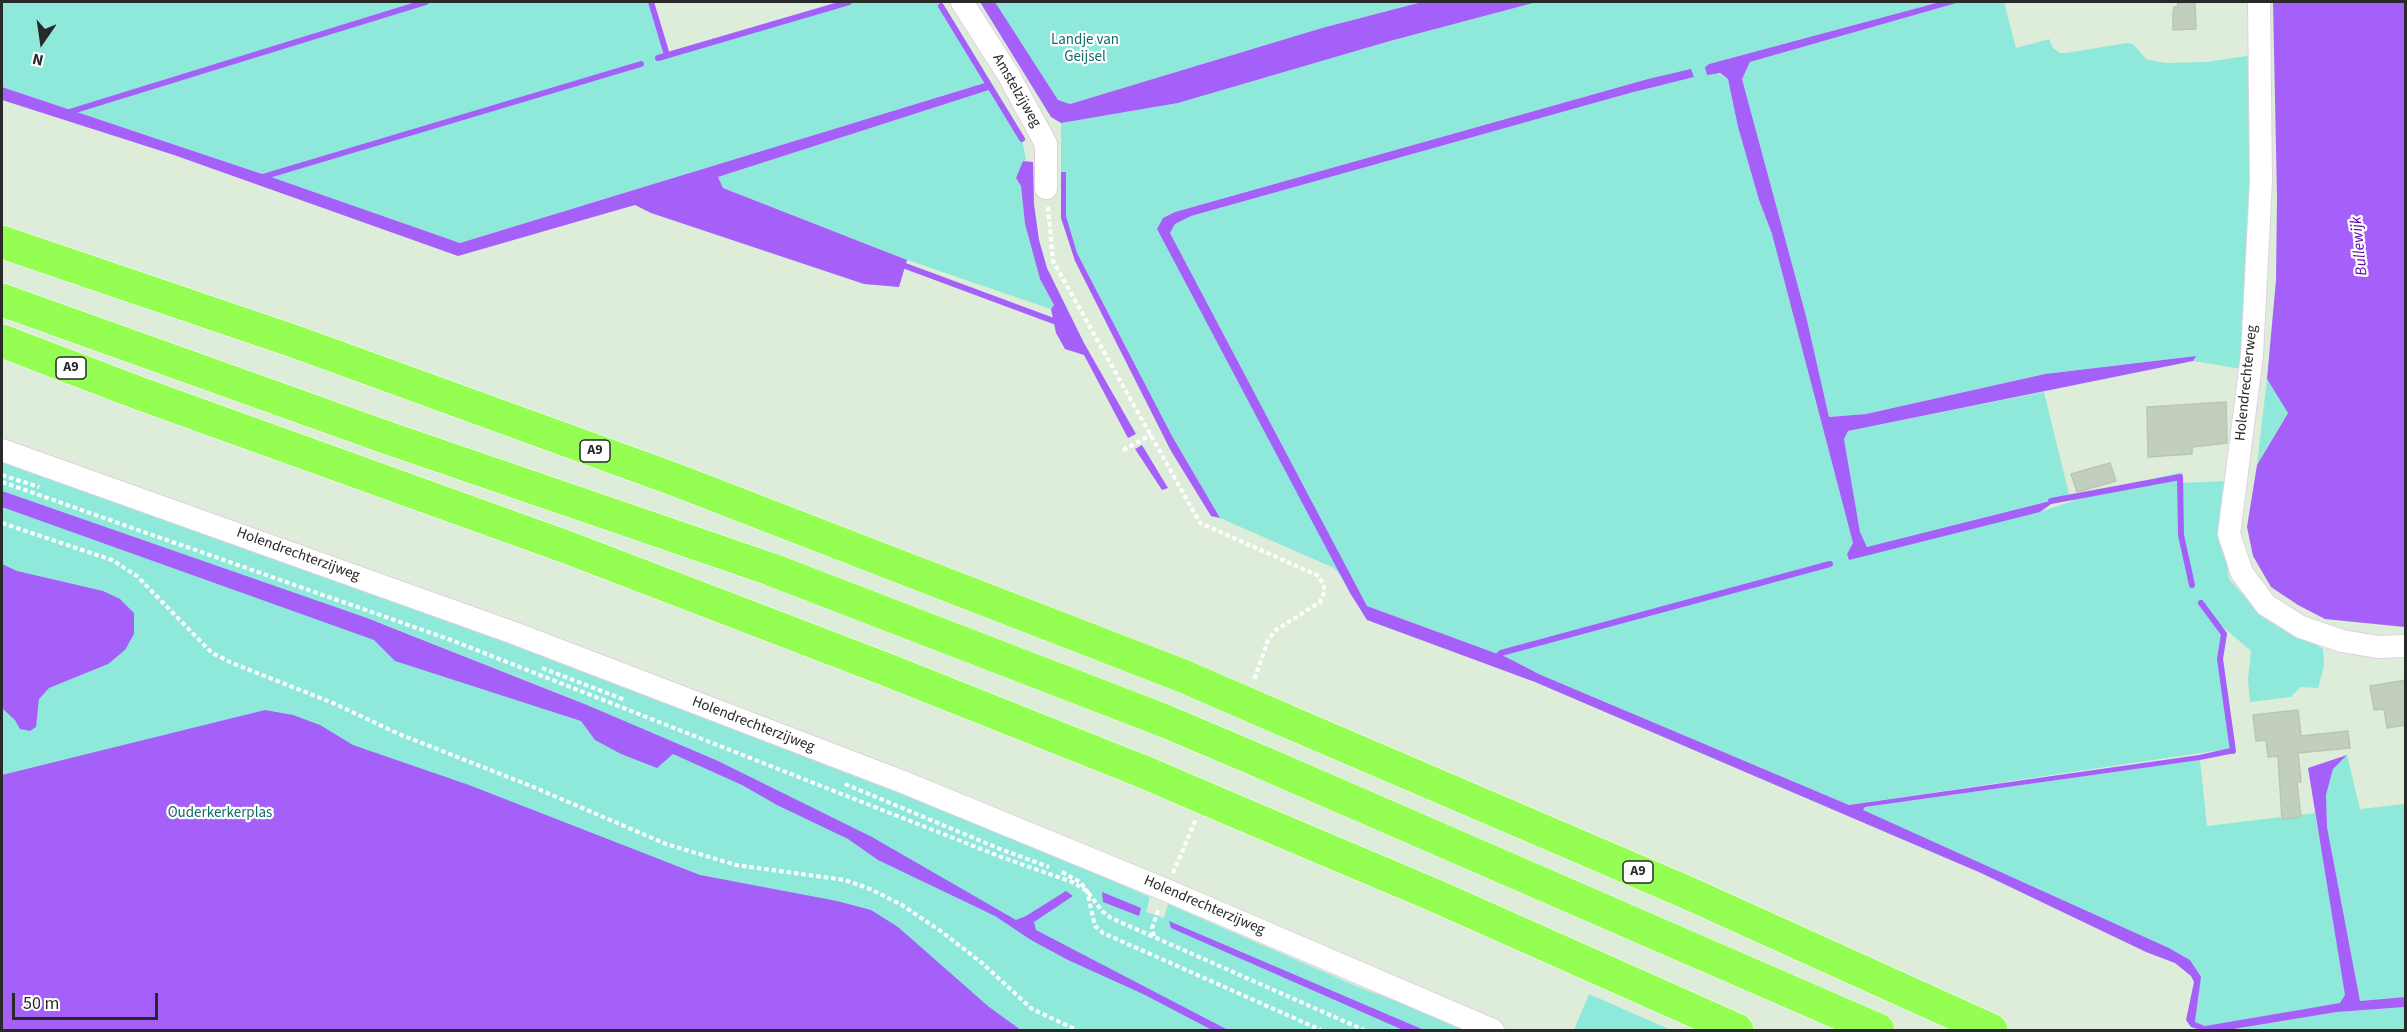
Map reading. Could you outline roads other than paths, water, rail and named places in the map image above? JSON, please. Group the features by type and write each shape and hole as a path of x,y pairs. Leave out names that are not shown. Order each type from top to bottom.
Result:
{"highway":[{"name":"A9","path":"2,242 296,342 676,480 1183,676 1677,889 1991,1030"},
{"path":"2,300 385,437 770,568 1165,721 1878,1030"},
{"name":"A9","path":"2,341 141,394 569,548 885,669 1144,772 1436,896 1737,1030"},
{"name":"A9","path":"2,360 141,394"}],"street":[{"name":"Amstelzijweg","path":"962,2 1008,74 1046,144 1046,188"},
{"name":"Holendrechterweg","path":"2259,2 2261,181 2252,355 2229,534 2242,573 2266,605 2301,627 2342,641 2378,647 2406,646"},
{"name":"Holendrechterzijweg","path":"2,450 525,637 903,782 1166,890 1493,1030"}],"water":[{"path":"980,2 995,2 1058,100 1070,104 1322,28 1422,2 1537,2 1390,41 1178,103 1061,123 1051,117"},
{"path":"1940,2 1960,2 1750,62 1742,79 1806,316 1829,417 1866,414 2045,374 2196,356 2193,361 1848,431 1844,439 1860,532 1867,547 2058,499 2040,512 1849,560 1847,554 1853,543 1772,234 1759,200 1738,127 1728,79 1720,73 1707,75 1705,67 1709,64"},
{"name":"Bullewijk","path":"2273,2 2405,2 2405,627 2325,619 2271,587 2253,556 2247,527 2257,465 2288,413 2267,379 2276,280 2277,197"},
{"path":"1691,69 1694,77 1191,216 1175,224 1170,233 1367,606 1506,657 1541,675 1849,805 2199,755 2235,747 2235,753 2200,760 1865,807 1863,810 2169,948 2190,960 2201,977 2195,1022 2205,1026 2340,1003 2345,995 2308,768 2347,755 2333,769 2326,795 2327,827 2360,1001 2405,997 2405,1007 2337,1012 2228,1030 2201,1030 2191,1027 2186,1020 2194,982 2191,976 2175,963 2146,952 1981,873 1535,682 1367,620 1350,593 1157,229 1163,218 1175,212 1648,79"},
{"path":"988,82 992,89 718,177 723,188 907,260 899,287 864,284 651,213 635,205 458,256 174,155 2,100 2,87 460,243"},
{"path":"1023,161 1033,162 1034,204 1039,240 1047,268 1084,343 1136,434 1128,438 1084,355 1065,349 1056,333 1051,309 1054,305 1040,279 1025,224 1021,186 1016,178"},
{"path":"1061,172 1066,172 1066,216 1077,253 1172,436 1220,518 1211,516 1171,451 1075,261 1061,218"},
{"path":"1142,445 1168,488 1162,490 1135,449"},
{"path":"2,491 367,618 587,705 718,761 872,837 1016,920 1066,891 1073,896 1034,922 1036,930 1228,1030 1212,1030 1143,994 1068,960 1031,940 995,916 878,860 848,839 777,805 742,785 673,754 657,768 621,754 595,740 581,721 395,661 374,640 2,507"},
{"path":"2,564 17,571 103,591 120,599 134,613 134,634 125,650 108,664 49,688 39,699 36,727 30,731 20,729 15,720 2,708"},
{"name":"Ouderkerkerplas","path":"265,710 293,715 320,725 353,745 469,785 700,875 837,901 871,910 898,927 989,1007 1021,1030 2,1030 2,775"},
{"path":"1102,892 1141,908 1139,916 1103,902"},
{"path":"1169,921 1424,1030 1403,1030 1171,928"}],"waterway":[{"path":"66,113 426,2"},
{"path":"651,2 667,55"},
{"path":"658,58 849,2"},
{"path":"941,6 1022,139"},
{"path":"259,178 641,64"},
{"path":"900,264 1059,323"},
{"path":"2051,501 2180,477 2181,535 2192,585"},
{"path":"1494,660 1501,653 1830,564"},
{"path":"2201,603 2224,634 2220,659 2233,751"}],"park label":[{"name":"Landje van Geijsel","path":"1085,50"}]}
